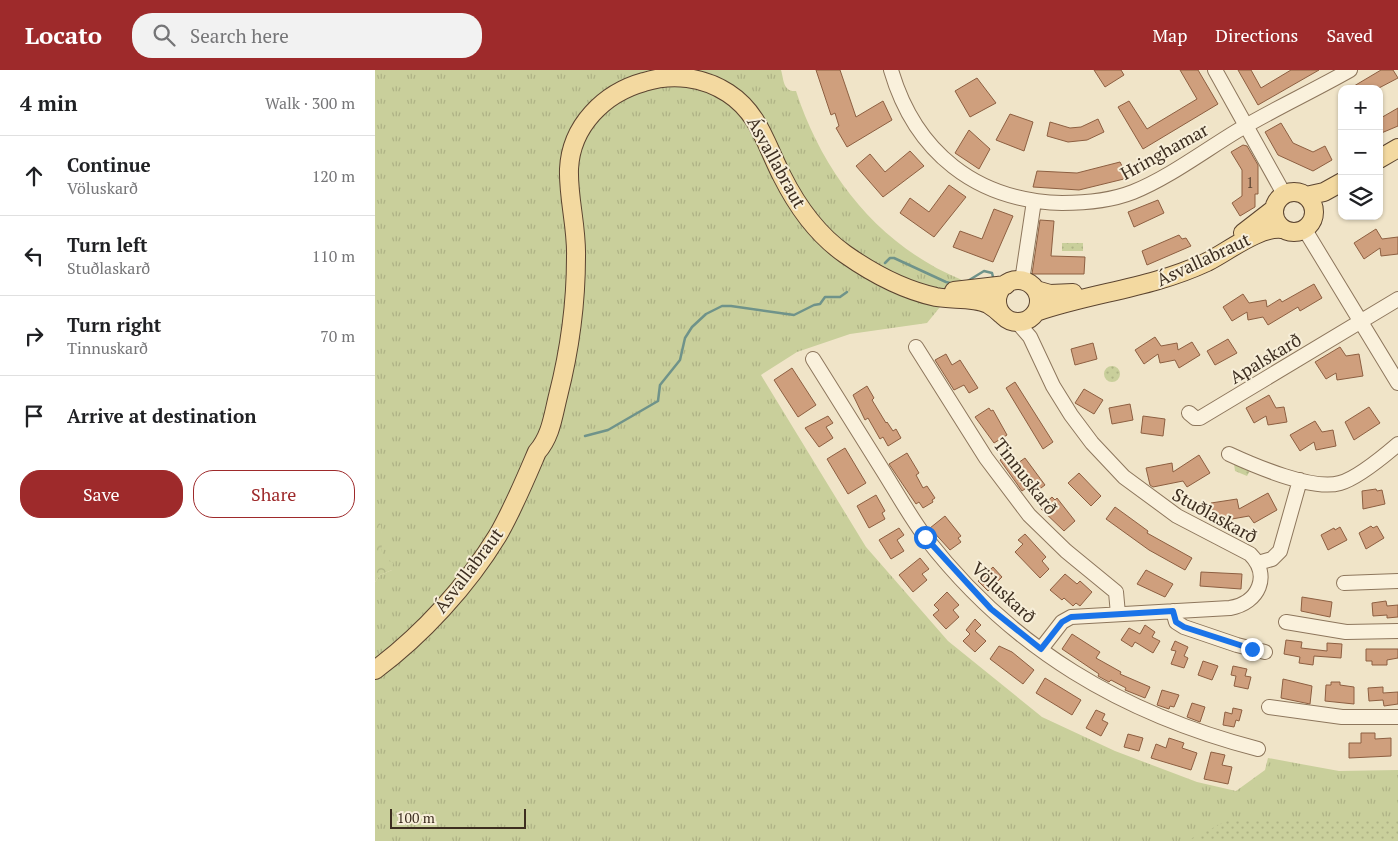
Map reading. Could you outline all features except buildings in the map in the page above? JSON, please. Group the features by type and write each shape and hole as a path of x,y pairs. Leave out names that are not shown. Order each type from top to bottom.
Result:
{"main road":[{"name":"Ásvallabraut","path":"375,670 403,647 439,610 478,563 515,503 537,452 561,339 566,298 566,244 560,170 565,140 580,114 607,88 635,75 661,70"},
{"name":"Ásvallabraut","path":"681,70 701,74 725,83 755,104 770,124 791,175 806,199 837,235 873,263 908,280 953,291 1021,285 1050,294 1068,294 1147,277 1203,255 1231,241 1279,202"},
{"name":"Ásvallabraut","path":"537,452 547,441 568,354 575,309 576,241 569,176 573,147 587,119 600,105 619,92 640,83 661,78 685,78 708,83 729,94 747,109 761,128 781,175 799,206 827,238 843,253 871,271 912,290 935,297 988,304 1022,316 1058,305 1116,293 1171,277 1214,258 1257,234 1269,230 1283,230"},
{"path":"1383,157 1398,148"},
{"path":"1383,165 1398,156"},
{"path":"1306,196 1324,192 1338,184"},
{"path":"1315,213 1311,200 1295,192 1279,202 1275,220 1283,230 1294,233 1305,230 1310,225 1315,213 1338,193"},
{"path":"1021,285 1039,301 1022,316 997,302 999,295 1021,285"}],"street":[{"name":"Hringhamar","path":"891,70 911,120 939,155 978,183 997,193 1034,201 1081,203 1134,192 1246,126 1350,70"},
{"path":"1215,70 1246,126 1279,202"},
{"path":"1021,285 1034,201"},
{"path":"1305,230 1398,383"},
{"path":"1360,322 1398,299"},
{"name":"Stuðlaskarð","path":"1022,316 1053,386 1071,415 1092,443 1124,477 1177,516 1250,554 1258,563 1261,584 1255,595 1242,605 1071,617 1062,622 1041,649"},
{"name":"Apalskarð","path":"1189,413 1195,418 1200,418 1360,322"},
{"name":"Tinnuskarð","path":"916,347 1008,489 1029,515 1054,540 1115,592 1118,614"},
{"name":"Völuskarð","path":"813,359 925,537 991,609 1041,649 1082,678 1144,711 1213,737 1258,749"},
{"path":"1229,454 1272,473 1300,480 1330,484 1344,481 1398,444"},
{"path":"1258,563 1272,559 1280,551 1300,480"},
{"path":"1344,583 1398,581"},
{"path":"1173,611 1176,622 1184,627 1237,645 1265,652"},
{"path":"1286,622 1346,632 1398,631"},
{"path":"1269,707 1342,717 1398,717"}],"green space":[{"path":"375,70 781,70 786,87 789,90 796,91 807,122 822,151 858,204 880,227 905,248 932,266 962,280 927,323 850,334 797,352 761,375 866,547 948,641 1042,717 1115,751 1197,782 1236,791 1265,770 1268,758 1339,771 1398,770 1398,841 375,841 375,582 380,575 392,570 382,555 380,526 379,522 375,521"},
{"path":"1062,243 1083,243 1083,251 1062,251"},
{"path":"1112,366 1120,374 1112,382 1104,374"},
{"path":"1236,460 1252,467 1247,476 1235,471 1234,464"},
{"path":"375,521 379,521 381,529 382,554 393,563 392,570 380,575 375,582"},
{"path":"1229,820 1398,820 1398,841 1186,841"}],"waterway":[{"path":"885,263 890,258 894,258 954,284"},
{"path":"966,282 984,271 992,273 993,277"},
{"path":"585,436 608,430 658,401 660,385 680,360 685,338 692,327 706,314 722,306 731,306 794,315 820,304 825,297 840,297 847,292"}],"route":[{"path":"925,537 991,609 1041,649 1062,622 1071,617 1173,611 1176,622 1184,627 1252,649"}]}
